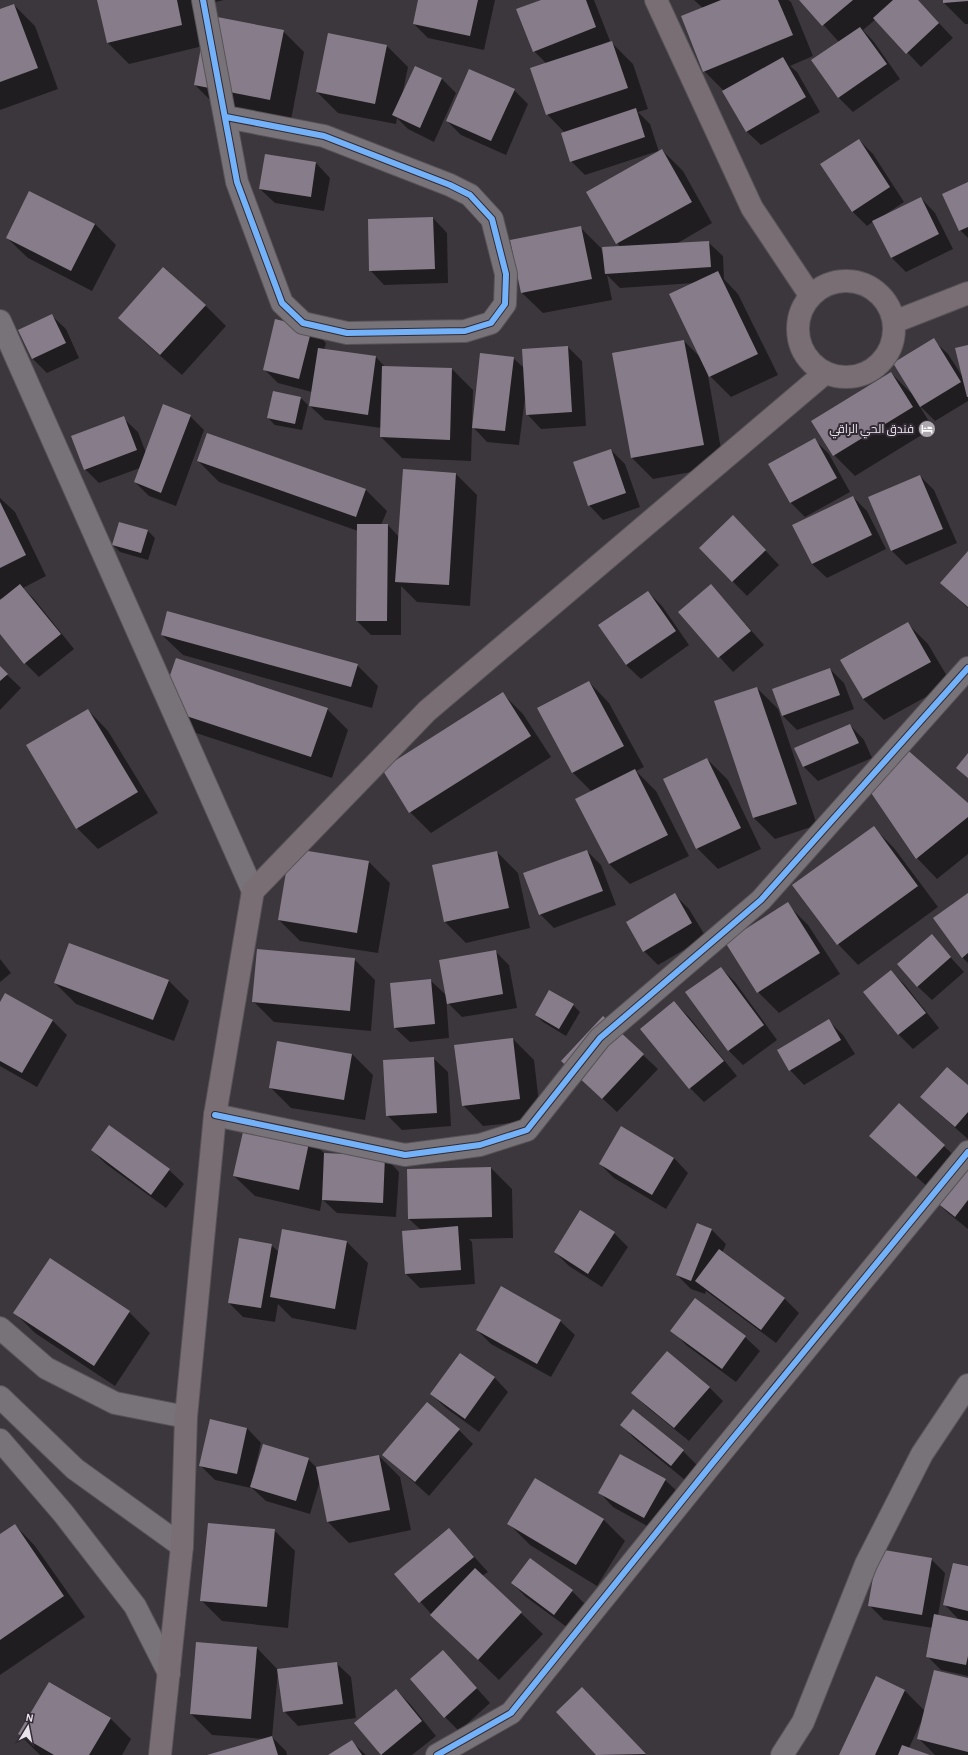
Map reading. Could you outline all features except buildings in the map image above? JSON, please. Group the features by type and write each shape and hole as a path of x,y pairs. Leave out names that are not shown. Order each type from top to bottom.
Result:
{"main road":[{"path":"656,0 752,208 810,295"},
{"path":"858,282 882,297 894,322 891,348 875,369 850,378 825,373 803,354 797,326 810,295 830,283 858,282"},
{"path":"894,322 968,293"},
{"path":"160,1755 182,1546 186,1417 215,1115 253,891 427,711 825,373"}],"street":[{"path":"203,0 237,182 282,302 303,323 347,333 465,331 492,323 505,304 506,274 492,219 470,195 450,185 324,136 226,117"},
{"path":"0,321 253,891"},
{"path":"215,1115 404,1154 480,1145 527,1130 600,1038 761,900 968,668"},
{"path":"437,1755 512,1714 716,1459 968,1152"},
{"path":"0,1328 46,1368 115,1403 186,1417"},
{"path":"782,1755 803,1722 866,1564 922,1454 968,1385"},
{"path":"0,1397 75,1469 182,1546"},
{"path":"0,1440 63,1513 135,1606 169,1673"}],"cycle path":[{"path":"203,0 237,182 282,303 303,323 347,333 465,331 491,323 505,304 506,274 492,219 470,195 450,185 324,136 226,117"},
{"path":"215,1115 405,1155 480,1145 527,1130 600,1038 761,900 968,668"},
{"path":"437,1755 511,1713 711,1465 968,1152"}],"place":[{"name":"فندق الحي الراقي","path":"927,429"}]}
